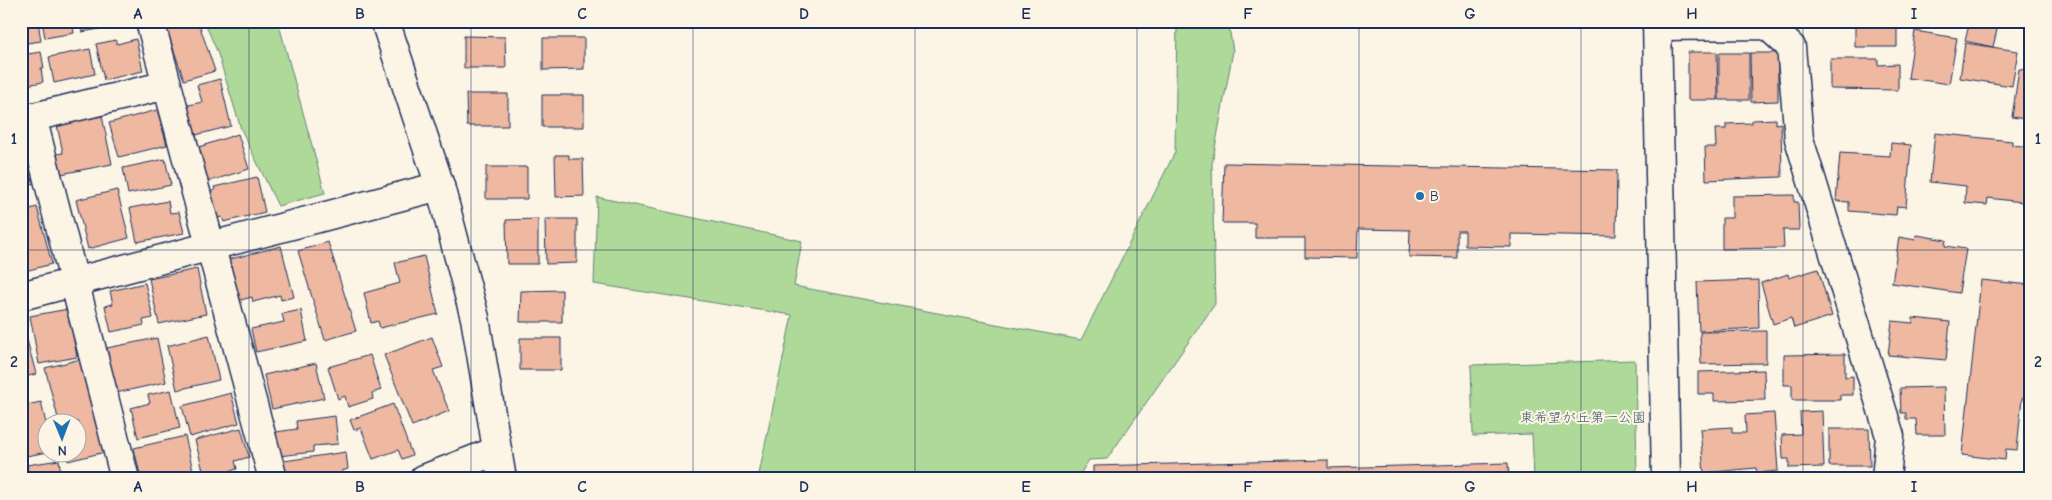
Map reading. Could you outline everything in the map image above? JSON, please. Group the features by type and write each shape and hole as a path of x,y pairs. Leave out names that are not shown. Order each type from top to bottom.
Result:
{"street":[{"path":"150,21 273,479"},
{"path":"385,21 440,186 475,318 502,479"},
{"path":"1666,479 1657,24 1767,25 1791,47 1799,139 1890,436 1886,479"},
{"path":"125,479 74,282 26,119 167,85"},
{"path":"21,296 210,248 440,186"},
{"path":"424,479 496,451"}],"green space":[{"path":"204,21 278,21 325,193 278,206 241,129 217,51"},
{"path":"417,21 613,21 612,23 418,26"},
{"path":"1177,21 1228,21 1233,51 1212,164 1215,304 1107,459 1089,460 1077,479 758,479 792,315 594,284 597,197 802,241 794,286 1081,340 1175,152"},
{"name":"東希望が丘第一公園","path":"1635,360 1637,479 1534,479 1532,434 1473,436 1471,365"}],"building":[{"path":"21,21 38,21 41,41 21,44"},
{"path":"42,21 72,21 74,33 45,38"},
{"path":"80,21 128,21 129,24 82,32"},
{"path":"184,21 198,21 215,71 184,80 166,27"},
{"path":"1855,21 1893,21 1893,27 1897,27 1897,47 1855,47"},
{"path":"1970,21 1999,21 1993,47 1965,41"},
{"path":"1915,31 1957,38 1949,84 1908,78"},
{"path":"464,36 505,37 506,68 464,68"},
{"path":"543,38 584,38 584,69 543,70"},
{"path":"136,39 143,71 104,80 96,44 116,40 117,44"},
{"path":"1965,43 2018,51 2012,86 1960,78"},
{"path":"90,49 95,74 54,83 49,57"},
{"path":"41,52 44,68 41,68 43,82 21,86 21,55"},
{"path":"1688,52 1717,52 1718,100 1688,100"},
{"path":"1719,53 1749,53 1749,100 1719,100"},
{"path":"1750,53 1778,53 1778,101 1751,102"},
{"path":"1830,59 1878,59 1878,65 1898,64 1898,90 1830,89"},
{"path":"2019,69 2031,71 2031,120 2012,117"},
{"path":"220,79 231,126 192,136 185,106 202,102 197,85"},
{"path":"466,94 508,94 508,126 467,126"},
{"path":"542,95 584,95 584,127 542,127"},
{"path":"157,110 167,145 119,157 109,123"},
{"path":"102,116 112,164 61,174 57,154 63,153 57,125"},
{"path":"1776,119 1776,124 1781,123 1782,177 1706,180 1705,147 1716,147 1715,129 1726,129 1726,124 1752,123 1752,120"},
{"path":"1935,133 2012,141 2012,145 2031,147 2031,203 1988,198 1987,205 1965,203 1966,186 1930,182"},
{"path":"238,134 249,169 207,182 196,148"},
{"path":"21,139 24,139 35,183 21,186"},
{"path":"1891,143 1911,145 1906,207 1897,206 1896,215 1849,211 1849,202 1836,201 1840,153 1890,156"},
{"path":"555,155 569,155 569,159 583,159 584,196 556,197"},
{"path":"165,159 171,185 128,194 123,168"},
{"name":"B","path":"1224,163 1617,170 1616,236 1511,234 1511,247 1465,246 1465,231 1457,231 1457,258 1409,257 1410,230 1358,229 1357,258 1305,257 1305,238 1255,238 1255,223 1222,223"},
{"path":"486,167 527,167 527,199 486,199"},
{"path":"257,177 265,212 224,222 222,217 212,219 206,193 215,190 214,187"},
{"path":"117,190 129,238 88,249 76,200"},
{"path":"1794,195 1794,202 1798,202 1799,230 1783,230 1784,248 1722,249 1722,218 1732,218 1732,196"},
{"path":"168,201 170,213 179,212 184,233 137,242 130,208"},
{"path":"21,207 23,211 37,207 52,264 21,272"},
{"path":"538,219 538,264 507,264 506,220"},
{"path":"545,219 577,219 577,263 546,264"},
{"path":"1917,235 1946,240 1945,246 1966,249 1959,293 1892,283 1899,237 1916,240"},
{"path":"328,242 356,331 325,340 298,251"},
{"path":"281,246 294,297 281,300 280,295 253,302 252,297 237,301 227,260"},
{"path":"424,256 438,314 380,328 378,321 371,323 364,293 400,283 395,263"},
{"path":"197,269 206,314 159,324 149,279"},
{"path":"1818,269 1832,316 1794,328 1791,318 1773,324 1761,283 1788,274 1789,278"},
{"path":"1758,280 1759,328 1699,331 1697,282"},
{"path":"1981,280 2031,285 2031,355 2027,380 2031,381 2031,398 2022,398 2017,450 2006,449 2005,460 1962,455"},
{"path":"145,283 153,318 143,320 144,325 111,332 105,306 113,304 110,291"},
{"path":"562,290 562,322 520,322 521,291"},
{"path":"68,309 77,357 39,364 30,316"},
{"path":"301,310 307,341 256,352 251,329 284,322 282,314"},
{"path":"21,317 36,374 21,378"},
{"path":"1913,318 1950,322 1946,360 1888,355 1892,321 1913,323"},
{"path":"1766,331 1766,363 1701,364 1700,332"},
{"path":"209,335 219,380 177,390 167,346"},
{"path":"432,337 443,367 433,370 449,411 412,426 384,355"},
{"path":"157,338 166,382 116,393 107,348"},
{"path":"520,338 561,338 561,370 520,370"},
{"path":"1845,354 1845,377 1853,376 1853,395 1840,395 1840,400 1792,400 1792,385 1784,385 1784,355"},
{"path":"370,355 381,390 372,393 373,399 348,407 345,396 338,399 328,367"},
{"path":"81,359 105,452 88,456 88,412 56,412 45,368"},
{"path":"316,363 324,398 272,409 264,375"},
{"path":"1764,370 1765,400 1714,401 1714,394 1698,394 1698,372"},
{"path":"1944,387 1945,435 1917,435 1916,419 1906,419 1906,413 1901,413 1900,388"},
{"path":"171,390 180,428 138,438 131,408 150,403 148,395"},
{"path":"231,393 239,423 190,437 182,406"},
{"path":"41,402 43,412 38,412 38,454 21,457 21,406"},
{"path":"393,404 412,455 402,459 398,450 373,459 361,428 354,430 350,420"},
{"path":"1822,411 1824,467 1789,468 1789,459 1783,459 1782,435 1801,434 1800,412"},
{"path":"1774,413 1778,471 1757,473 1756,468 1704,473 1700,429 1732,427 1732,433 1746,433 1745,415"},
{"path":"335,416 338,444 313,446 313,452 279,456 276,432 297,429 296,421"},
{"path":"241,428 249,457 235,461 237,469 205,478 195,440"},
{"path":"1829,429 1869,429 1870,466 1829,466"},
{"path":"185,436 195,479 141,479 134,448"},
{"path":"346,452 348,469 342,471 343,479 286,479 284,461"},
{"path":"1328,460 1328,468 1508,463 1509,479 1093,479 1093,466"},
{"path":"59,462 62,479 29,479 27,465"}],"place":[{"name":"B","path":"1420,196"}]}
